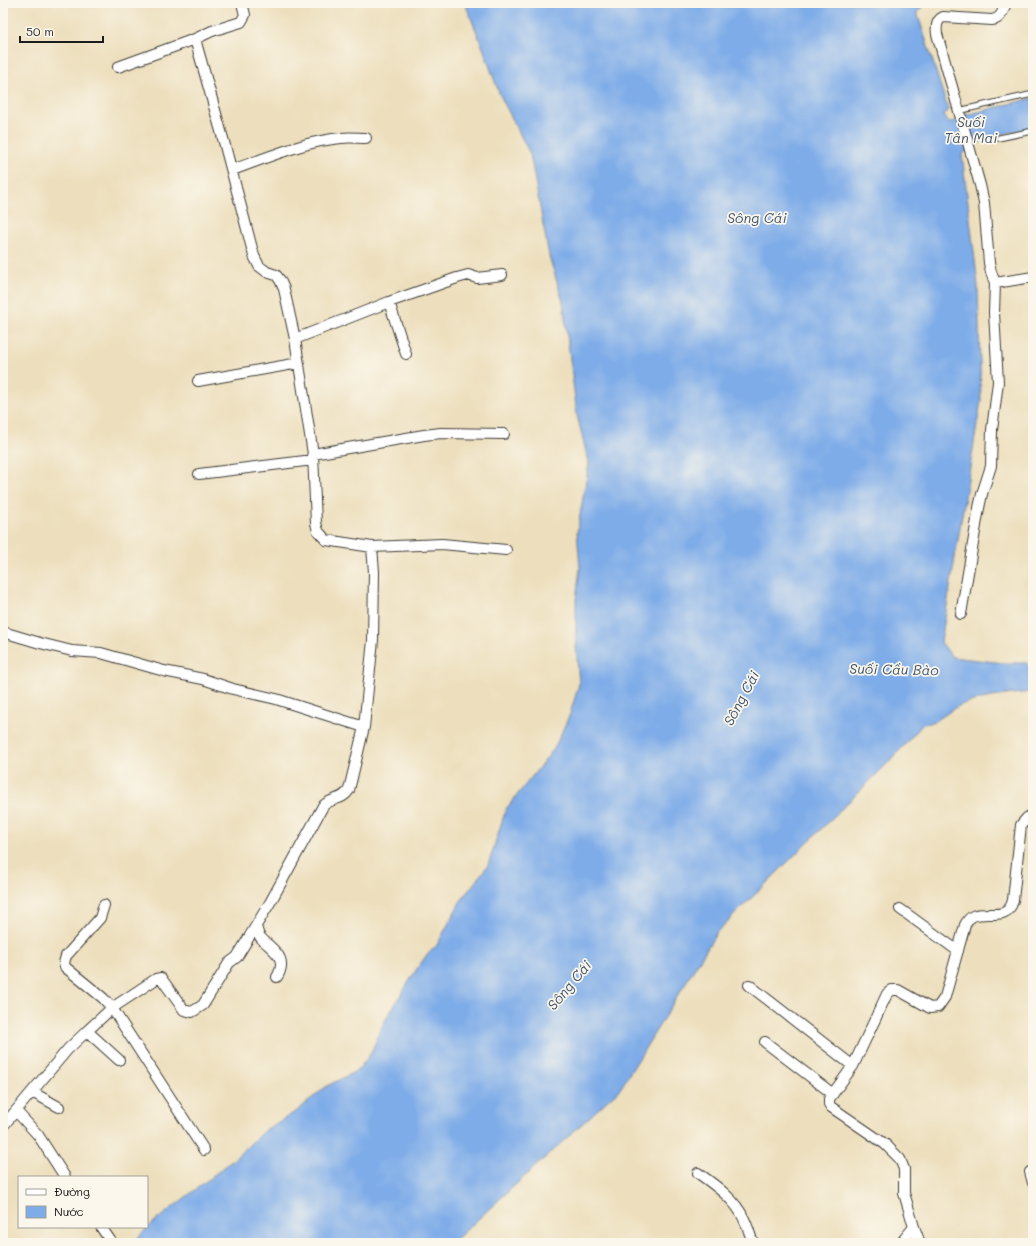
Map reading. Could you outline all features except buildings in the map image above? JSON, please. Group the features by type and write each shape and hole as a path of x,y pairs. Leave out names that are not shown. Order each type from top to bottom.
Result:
{"street":[{"path":"118,68 195,39 212,31 240,22 245,15 242,3"},
{"path":"961,614 980,501 991,466 992,430 998,382 994,313 995,283 989,263 984,203 980,185 958,111 936,27 938,21 943,17 997,19 1006,3"},
{"path":"195,39 232,170 254,256 259,266 267,272 276,275 284,288 299,363 313,457 316,523 321,536 326,540 372,547 442,544 506,550"},
{"path":"232,170 290,150 320,142 342,138 366,138"},
{"path":"295,339 389,302 468,275 477,278 502,275"},
{"path":"995,283 1033,277"},
{"path":"389,302 406,354"},
{"path":"198,382 299,363"},
{"path":"199,474 313,457 424,435 441,433 504,434"},
{"path":"3,1126 68,1049 112,1008 156,979 161,978 184,1010 192,1012 203,1005 229,963 237,957 256,926 323,806 327,802 345,796 349,790 364,727 373,640 374,572 372,547"},
{"path":"3,632 72,651 100,653 164,671 203,679 232,689 276,699 364,727"},
{"path":"920,1243 904,1193 904,1169 900,1159 885,1144 831,1107 829,1100 853,1066 887,994 892,990 898,990 930,1008 938,1007 945,997 965,925 969,919 976,915 1000,914 1010,909 1012,906 1021,825 1026,818 1033,814"},
{"path":"104,905 100,918 66,956 64,964 65,967 103,998 112,1008 204,1150"},
{"path":"900,909 958,951"},
{"path":"256,926 260,937 274,950 282,964 277,977"},
{"path":"749,984 853,1066"},
{"path":"87,1031 119,1060"},
{"path":"765,1042 833,1094"},
{"path":"32,1092 58,1107"},
{"path":"16,1111 38,1135 64,1176"},
{"path":"1033,1171 1030,1172 1033,1183"},
{"path":"698,1173 715,1185 739,1211 744,1219 753,1243"},
{"path":"901,1243 914,1227"},
{"path":"102,1228 112,1243"}],"lane":[{"path":"958,111 1033,94"},
{"path":"999,138 1033,131"}],"water":[{"name":"Sông Cái","path":"465,3 927,3 917,12 948,109 944,116 947,121 953,122 966,115 1033,98 1033,127 986,138 962,154 978,285 981,401 941,642 952,657 1004,663 1027,663 1033,673 1033,692 980,699 958,706 934,722 923,724 892,759 717,932 620,1089 452,1243 134,1243 154,1222 233,1160 265,1130 297,1111 327,1086 358,1070 371,1053 383,1024 416,970 426,956 437,945 460,902 488,865 506,809 554,749 570,714 579,684 576,645 576,599 580,568 577,532 589,464 577,415 563,302 549,256 530,154 499,93"}],"water label":[{"name":"Suối Tân Mai","path":"971,130"},
{"name":"Suối Cầu Bào","path":"894,669"}]}
